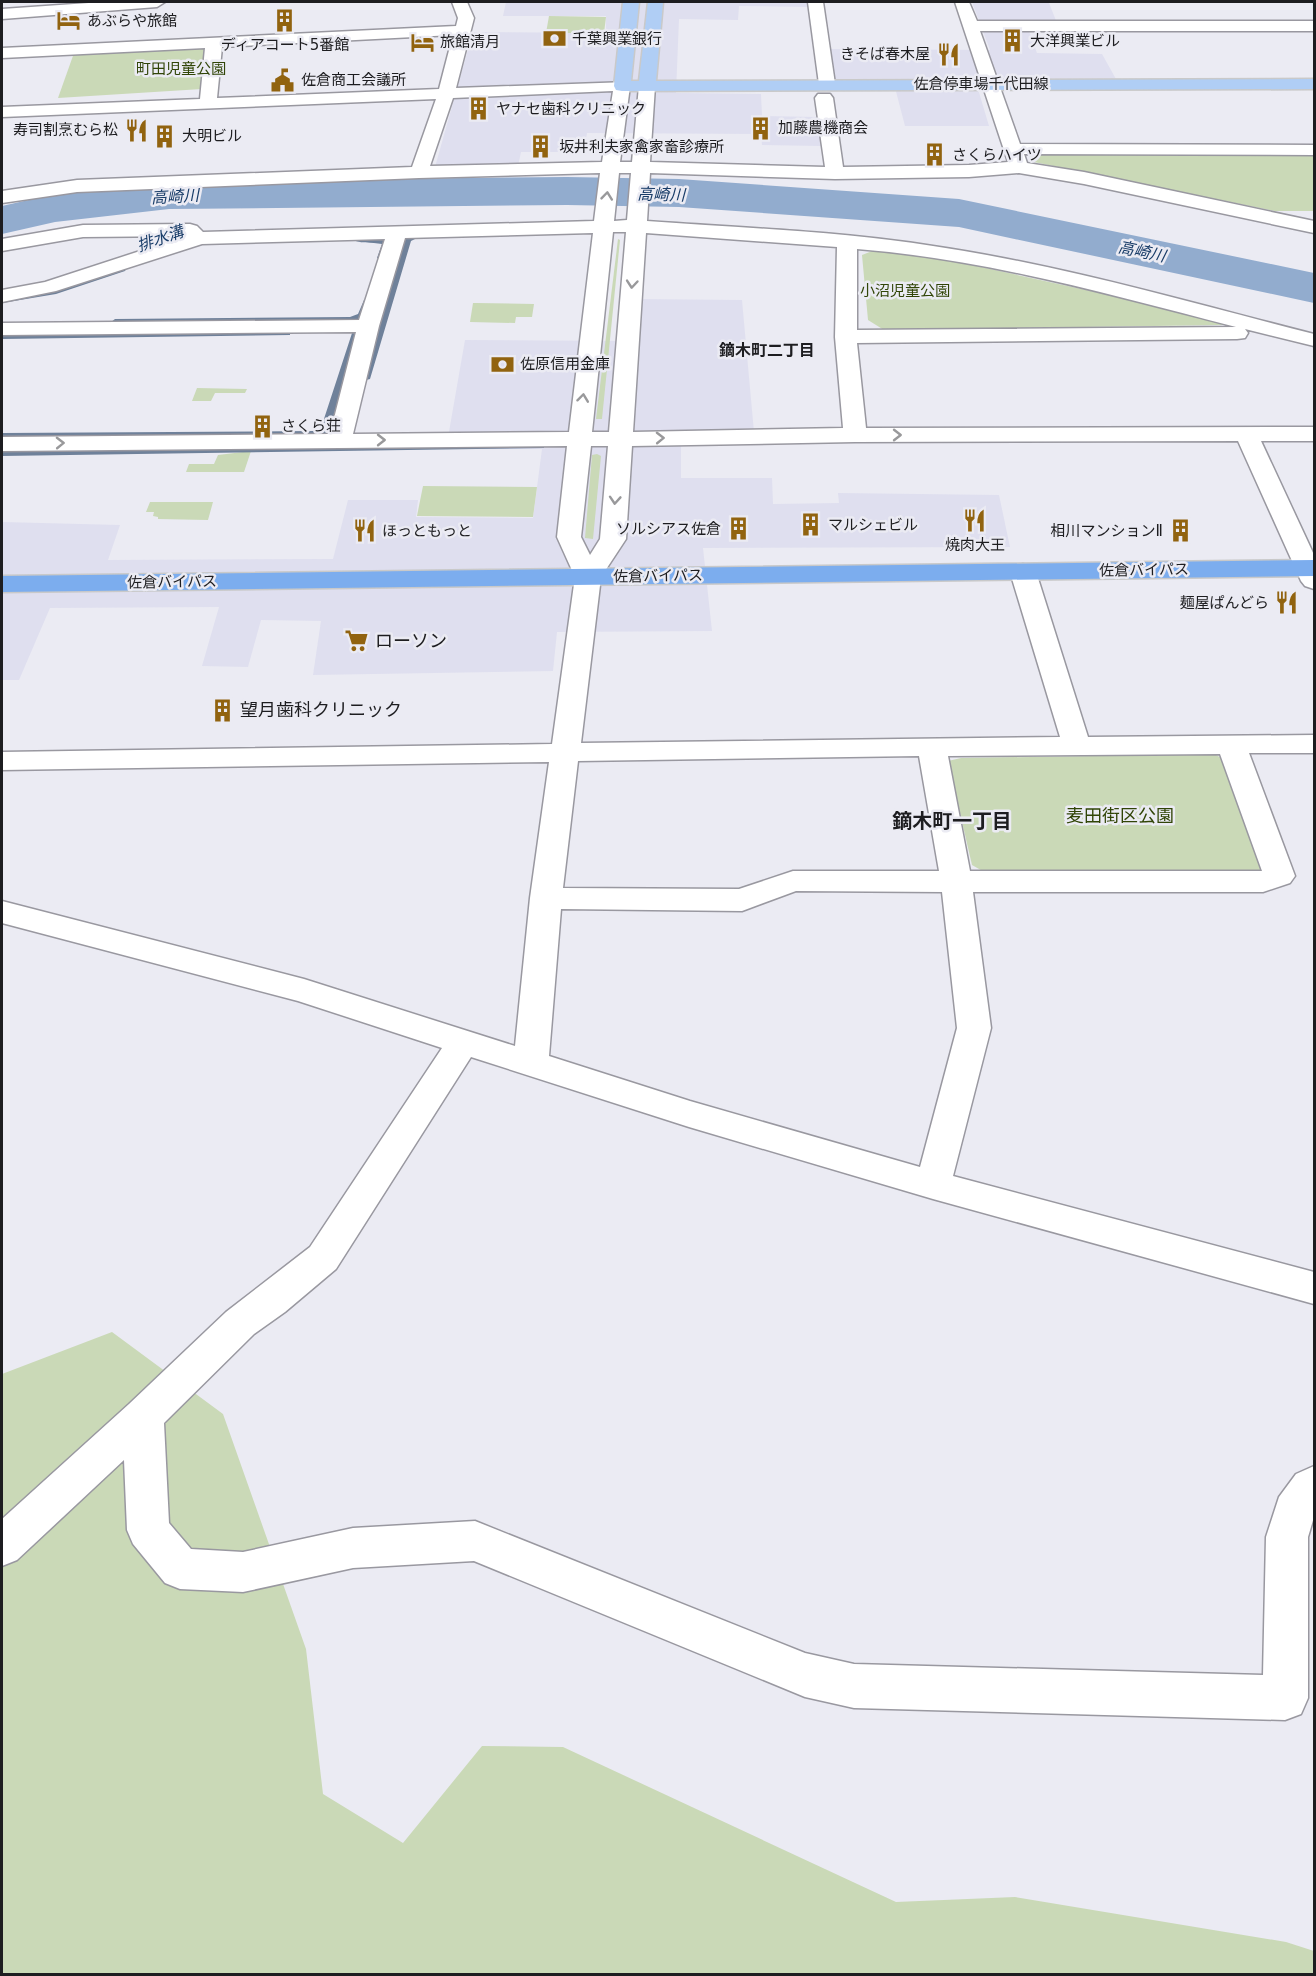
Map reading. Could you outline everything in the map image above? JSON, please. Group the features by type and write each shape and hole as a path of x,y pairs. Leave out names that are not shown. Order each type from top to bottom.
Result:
{"highway":[{"name":"佐倉バイパス","path":"2,584 1023,572 1312,573"}],"main road":[{"path":"622,86 631,2"},
{"path":"647,86 656,2"},
{"name":"佐倉停車場千代田線","path":"622,86 826,91 992,84 1314,84"}],"street":[{"path":"2,14 157,2"},
{"path":"420,172 447,92 466,18 460,2"},
{"path":"815,2 835,173"},
{"path":"962,2 1019,167"},
{"path":"970,26 1314,26"},
{"path":"2,54 463,30"},
{"path":"208,102 214,43"},
{"path":"2,112 622,86 610,167 569,537 588,577"},
{"path":"531,1062 546,898 588,577 613,538 647,86"},
{"path":"1013,149 1314,150"},
{"path":"2,197 77,186 420,172 641,167 835,173 969,171 1019,167 1084,178 1314,227"},
{"path":"1290,221 1314,217"},
{"path":"2,296 49,287 200,238 636,226 906,248 1059,275 1314,340"},
{"path":"2,244 83,231 190,230 200,238"},
{"path":"340,440 368,326 397,233"},
{"path":"847,242 846,337 855,435"},
{"path":"2,329 368,326"},
{"path":"846,337 1281,332"},
{"path":"2,444 855,435 1314,434"},
{"path":"1247,435 1312,573"},
{"path":"1023,572 1077,746"},
{"path":"546,898 742,900 793,881 1263,882 1279,876 1231,744"},
{"path":"2,761 932,747 1314,744"},
{"path":"932,747 956,881 974,1028 933,1185"},
{"path":"2,912 304,991 689,1114 933,1185 1314,1288"},
{"path":"2,1546 143,1417 240,1323 271,1301 322,1258 463,1042"},
{"path":"143,1417 148,1530 180,1569 243,1572 353,1548 475,1541 805,1675 854,1686 1285,1698 1287,1537 1294,1511 1314,1485"}],"shaded area":[{"path":"506,2 824,2 810,7 739,6 738,20 679,19 676,93 761,94 762,116 817,117 821,146 762,145 761,134 587,133 584,152 521,152 518,166 435,167 473,32 606,33 606,16 503,16"},
{"path":"972,2 1055,2 1049,3 1057,23 1026,23 1037,53 1102,54 1116,79 975,79 989,126 905,126 893,80 828,80 822,49 990,50"},
{"path":"634,299 742,300 754,432 681,431 681,478 772,478 773,504 839,503 838,493 999,495 1010,547 703,548 712,631 557,632 553,671 313,675 321,621 261,620 248,667 202,666 219,607 50,608 19,680 2,680 2,522 120,525 108,560 333,559 348,500 418,500 416,517 533,518 542,449 446,449 465,340 632,341"}],"green space":[{"path":"549,16 606,17 604,33 546,33"},
{"name":"町田児童公園","path":"196,46 206,49 202,89 58,98 74,53"},
{"path":"1038,153 1314,154 1314,211 1275,211 1029,161 1030,155"},
{"path":"618,239 620,240 602,419 596,419"},
{"name":"小沼児童公園","path":"885,246 1219,319 1223,325 884,330 868,320 862,255"},
{"path":"473,303 534,304 532,317 516,317 515,323 470,322"},
{"path":"197,388 247,389 245,393 215,393 211,401 192,401"},
{"path":"251,451 244,472 186,472 189,464 214,464 218,455"},
{"path":"592,455 601,456 593,539 585,538"},
{"path":"423,486 537,487 533,517 417,516"},
{"path":"150,502 213,502 208,520 158,519 153,516 154,512 146,512"},
{"name":"麦田街区公園","path":"1214,754 1229,762 1265,867 1254,877 993,877 972,865 948,761 961,758"},
{"path":"112,1332 223,1414 306,1649 323,1794 403,1843 482,1746 563,1747 896,1902 1015,1897 1286,1942 1314,1951 1314,1974 2,1974 2,1374"}],"waterway":[{"name":"高崎川","path":"2,220 55,208 169,195 567,191 679,193 959,213 1314,288"},
{"name":"排水溝","path":"365,379 407,240 413,238"},
{"name":"排水溝","path":"355,239 371,239 386,243 381,258"},
{"name":"排水溝","path":"2,301 53,292 122,269"},
{"name":"排水溝","path":"115,322 351,320 362,316 367,302"},
{"name":"排水溝","path":"2,436 317,434 325,430 358,327"},
{"name":"排水溝","path":"2,336 287,333"},
{"name":"排水溝","path":"2,453 541,446"}],"place":[{"name":"あぶらや旅館","path":"69,21"},
{"name":"ディアコート5番館","path":"285,21"},
{"name":"千葉興業銀行","path":"554,39"},
{"name":"大洋興業ビル","path":"1012,41"},
{"name":"旅館清月","path":"422,42"},
{"name":"きそば春木屋","path":"948,54"},
{"name":"佐倉商工会議所","path":"283,80"},
{"name":"ヤナセ歯科クリニック","path":"478,109"},
{"name":"加藤農機商会","path":"760,128"},
{"name":"寿司割烹むら松","path":"136,130"},
{"name":"大明ビル","path":"164,136"},
{"name":"坂井利夫家禽家畜診療所","path":"541,147"},
{"name":"さくらハイツ","path":"934,155"},
{"name":"佐原信用金庫","path":"502,364"},
{"name":"さくら荘","path":"263,426"},
{"name":"焼肉大王","path":"975,521"},
{"name":"マルシェビル","path":"810,525"},
{"name":"ソルシアス佐倉","path":"739,529"},
{"name":"ほっともっと","path":"364,531"},
{"name":"相川マンションⅡ","path":"1181,531"},
{"name":"麺屋ぱんどら","path":"1287,603"},
{"name":"ローソン","path":"357,641"},
{"name":"望月歯科クリニック","path":"222,710"}],"district":[{"name":"鏑木町二丁目","path":"767,350"},
{"name":"鏑木町一丁目","path":"952,821"}]}
